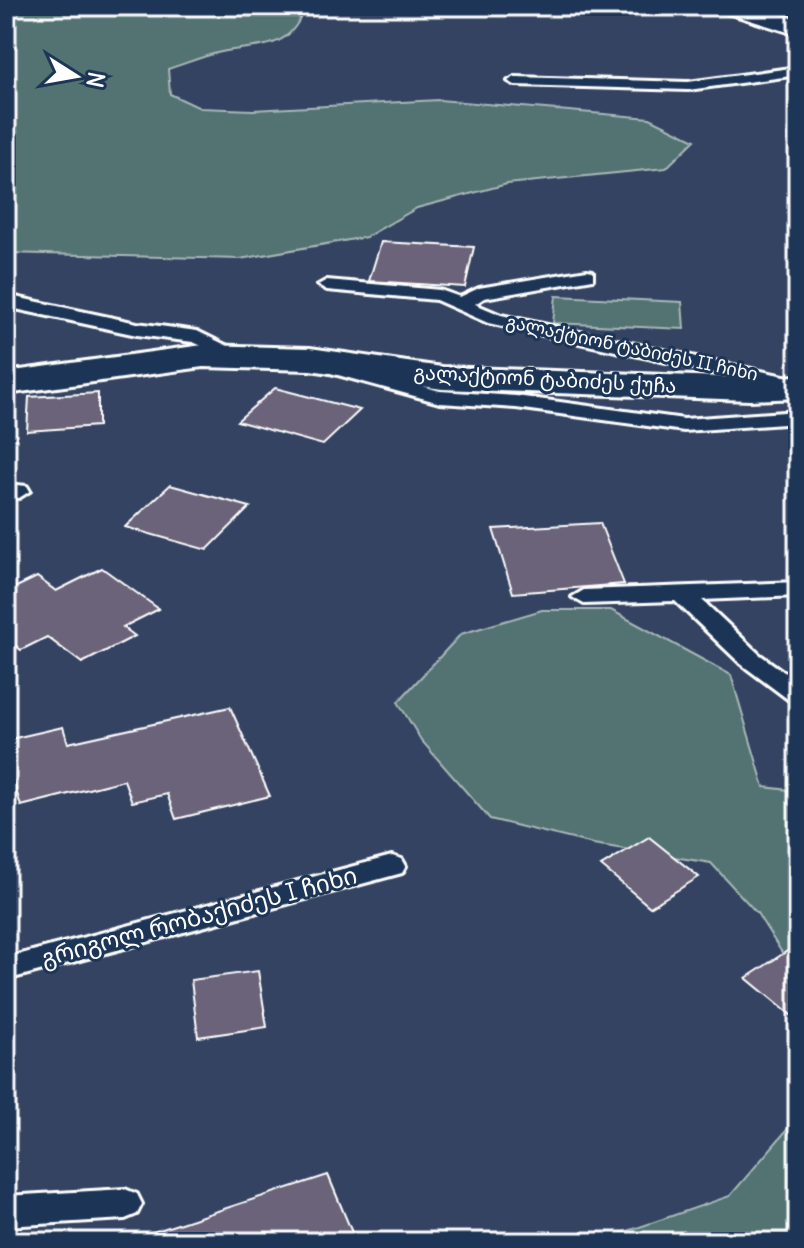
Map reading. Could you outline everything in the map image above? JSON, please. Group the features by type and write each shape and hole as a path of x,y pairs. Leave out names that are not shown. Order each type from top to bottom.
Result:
{"street":[{"path":"730,6 798,28"},
{"name":"გალაქტიონ ტაბიძეს ქუჩა","path":"6,383 203,356 236,355 310,359 442,378 750,389 798,386"}],"lane":[{"path":"515,81 688,86 798,71"},
{"path":"462,304 479,293 587,275"},
{"name":"გალაქტიონ ტაბიძეს II ჩიხი","path":"327,285 440,295 495,319 798,386"},
{"path":"6,301 137,329 197,337 236,355"},
{"path":"310,359 350,375 440,397 516,402 684,425 798,417"},
{"path":"584,597 798,589"},
{"path":"680,592 750,659 778,683 798,694"},
{"name":"გრიგოლ რობაქიძეს I ჩიხი","path":"6,969 392,866"},
{"path":"6,1211 125,1204"}],"green space":[{"path":"305,6 291,32 271,44 217,53 168,69 170,94 200,108 253,110 439,100 650,118 695,140 666,168 507,184 417,208 366,237 240,259 6,253 6,7"},
{"path":"556,296 682,302 684,329 553,323"},
{"path":"542,610 611,610 731,675 764,787 798,791 798,978 757,913 711,863 593,844 490,819 421,740 398,702 461,634"},
{"path":"798,1117 798,1242 596,1242 730,1196"}],"building":[{"path":"381,242 474,247 465,287 369,281"},
{"path":"275,388 360,410 323,445 237,421"},
{"path":"98,393 98,426 27,431 29,397"},
{"path":"170,485 250,507 207,550 125,527"},
{"path":"600,523 624,584 513,593 493,529"},
{"path":"102,568 159,609 123,627 135,636 82,663 47,637 21,650 6,638 6,592 37,577 56,591"},
{"path":"230,707 270,796 176,819 167,794 132,802 124,780 21,806 6,758 6,740 63,727 68,743"},
{"path":"649,837 699,877 650,907 601,866"},
{"path":"798,944 798,1021 746,978"},
{"path":"258,971 267,1027 198,1037 191,980"},
{"path":"328,1175 356,1242 145,1242 144,1235"}]}
